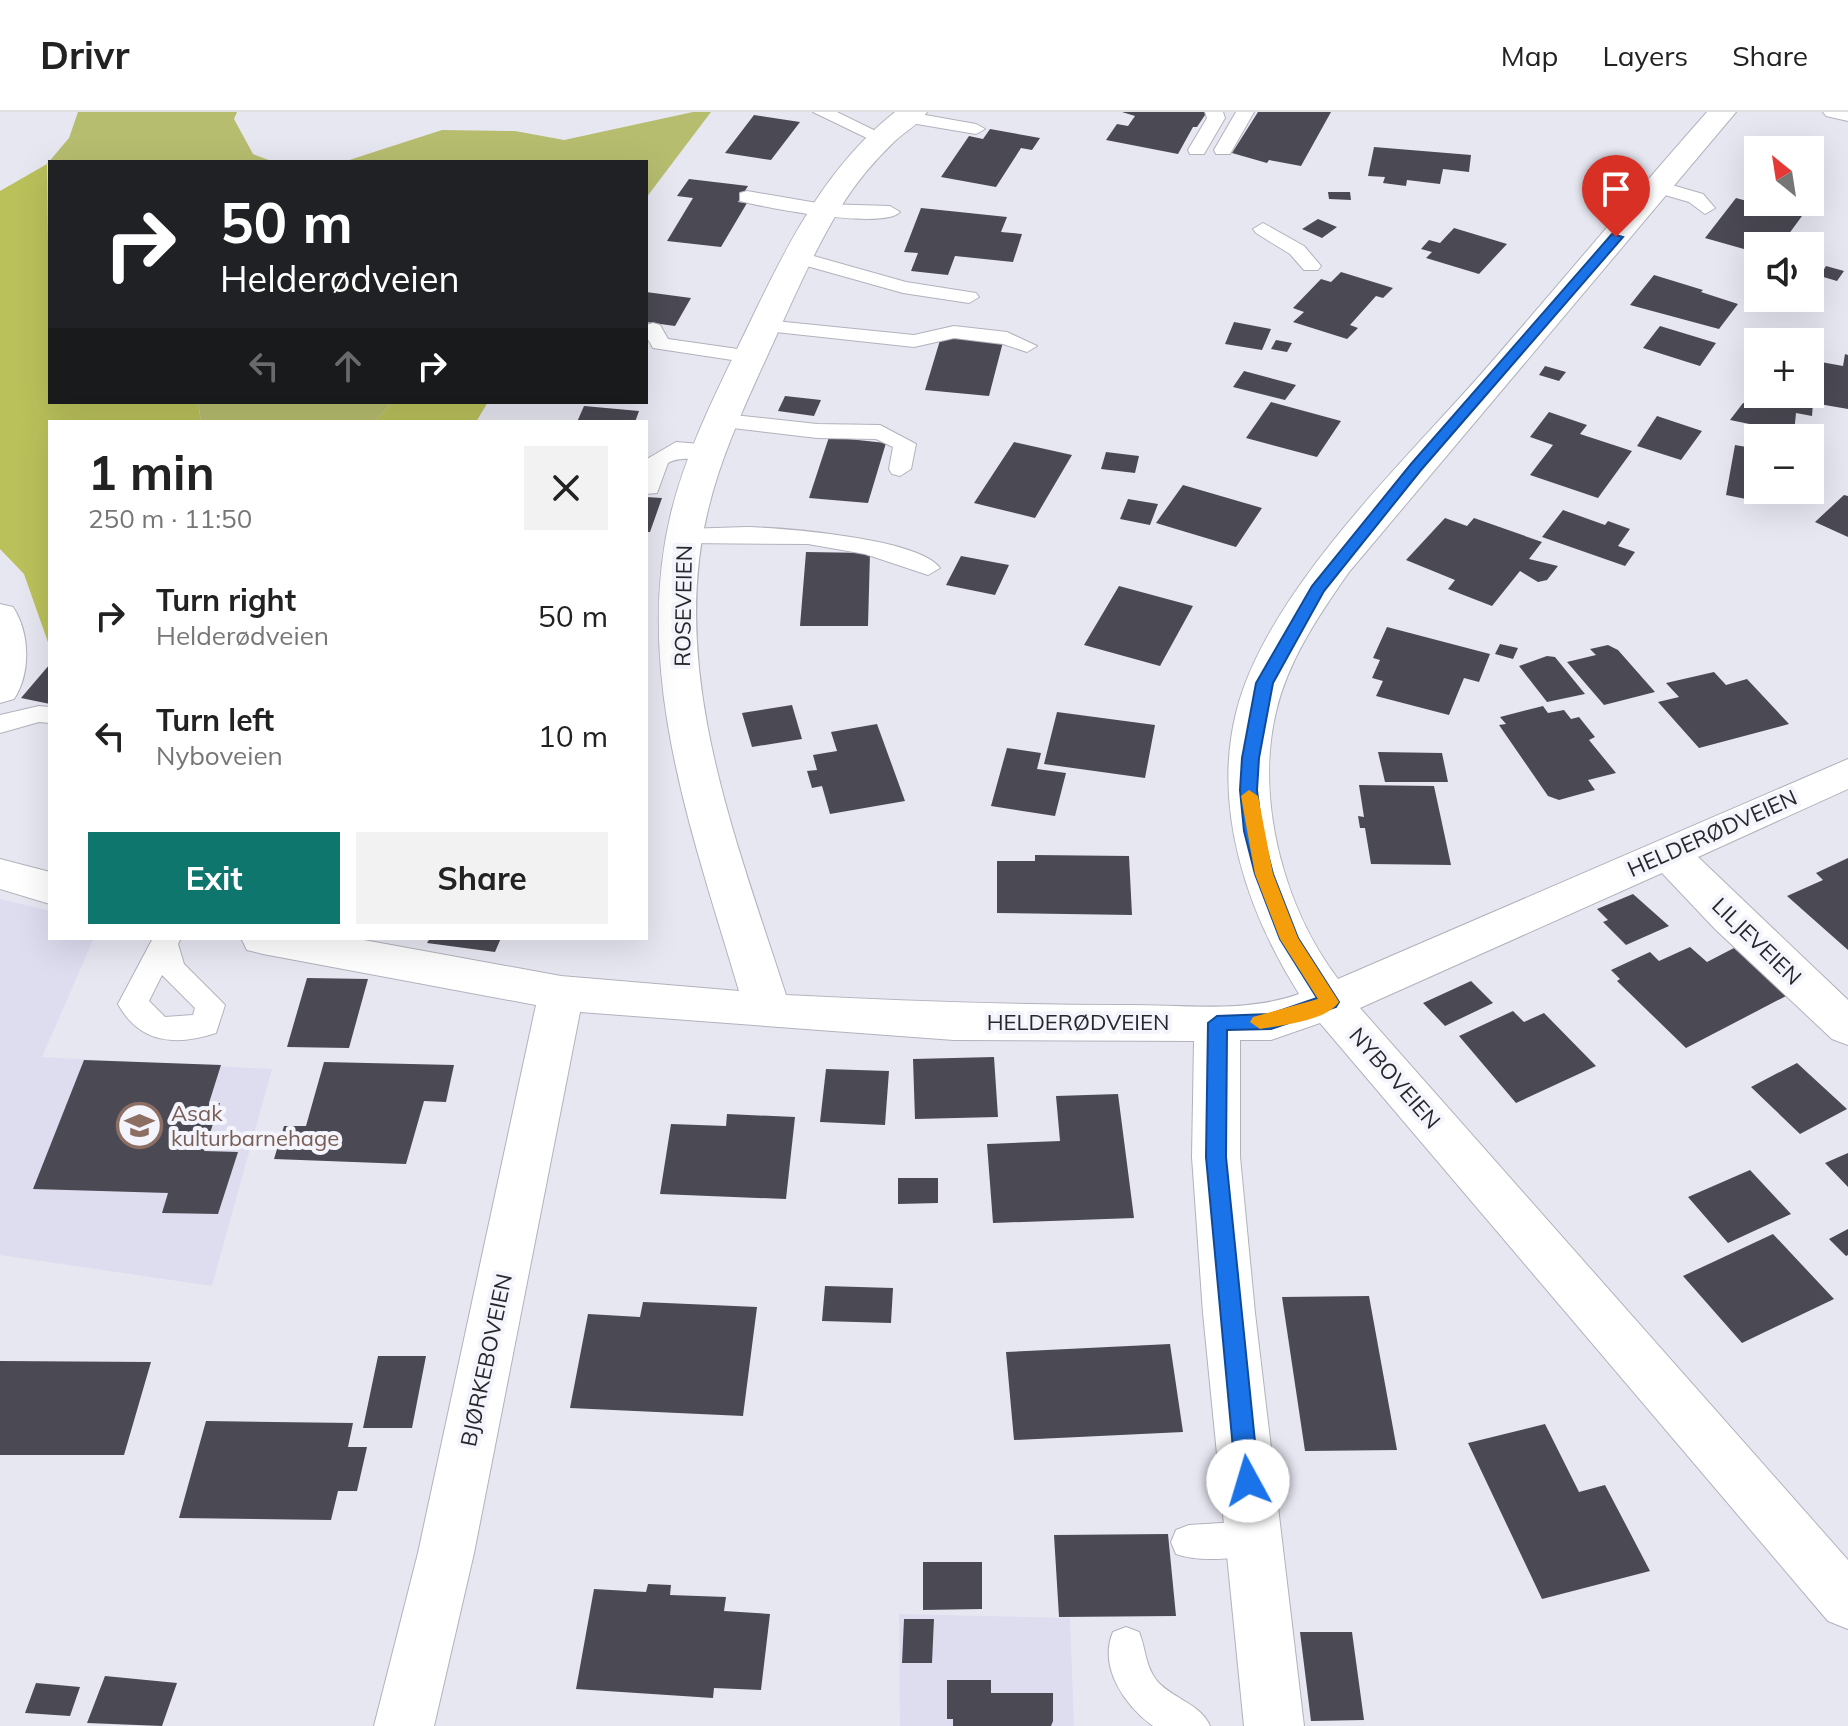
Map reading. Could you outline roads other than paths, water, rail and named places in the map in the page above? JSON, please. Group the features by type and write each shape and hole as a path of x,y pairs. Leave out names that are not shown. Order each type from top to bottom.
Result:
{"street":[{"name":"NYBOVEIEN","path":"1722,112 1416,467 1317,589 1264,683 1248,790 1253,831 1264,874 1289,939 1329,1002 1566,1281 1848,1602"},
{"name":"ROSEVEIEN","path":"768,1011 693,754 680,668 679,573 684,536 695,490 796,257 844,175 899,122"},
{"path":"0,616 5,624 6,654 0,690"},
{"name":"HELDERØDVEIEN","path":"274,940 561,993 768,1011 954,1022 1271,1022 1329,1002 1848,773"},
{"name":"LILJEVEIEN","path":"1668,852 1731,918 1848,1027"},
{"path":"0,874 48,887"},
{"name":"BJØRKEBOVEIEN","path":"404,1726 446,1553 561,993"},
{"path":"1217,1023 1216,1157 1274,1726"}],"lane":[{"path":"822,112 976,129"},
{"path":"1197,150 1216,118 1214,112"},
{"path":"1223,150 1245,112"},
{"path":"1832,112 1848,116"},
{"path":"1658,187 1696,198 1705,208"},
{"path":"747,197 823,210 890,212"},
{"path":"1263,229 1297,250 1311,266"},
{"path":"796,257 846,268 898,287 969,297"},
{"path":"653,329 660,344 914,341 954,332 1007,338 1027,346"},
{"path":"649,488 658,459 676,449 718,436 817,431 880,432 905,444 900,469"},
{"path":"684,536 760,533 822,537 889,550 928,568"},
{"path":"0,724 39,714 48,715"},
{"path":"1189,1542 1254,1538"},
{"path":"1126,1645 1126,1667 1159,1712 1191,1726"}],"place":[{"name":"Asak kulturbarnehage","path":"140,1126"}]}
